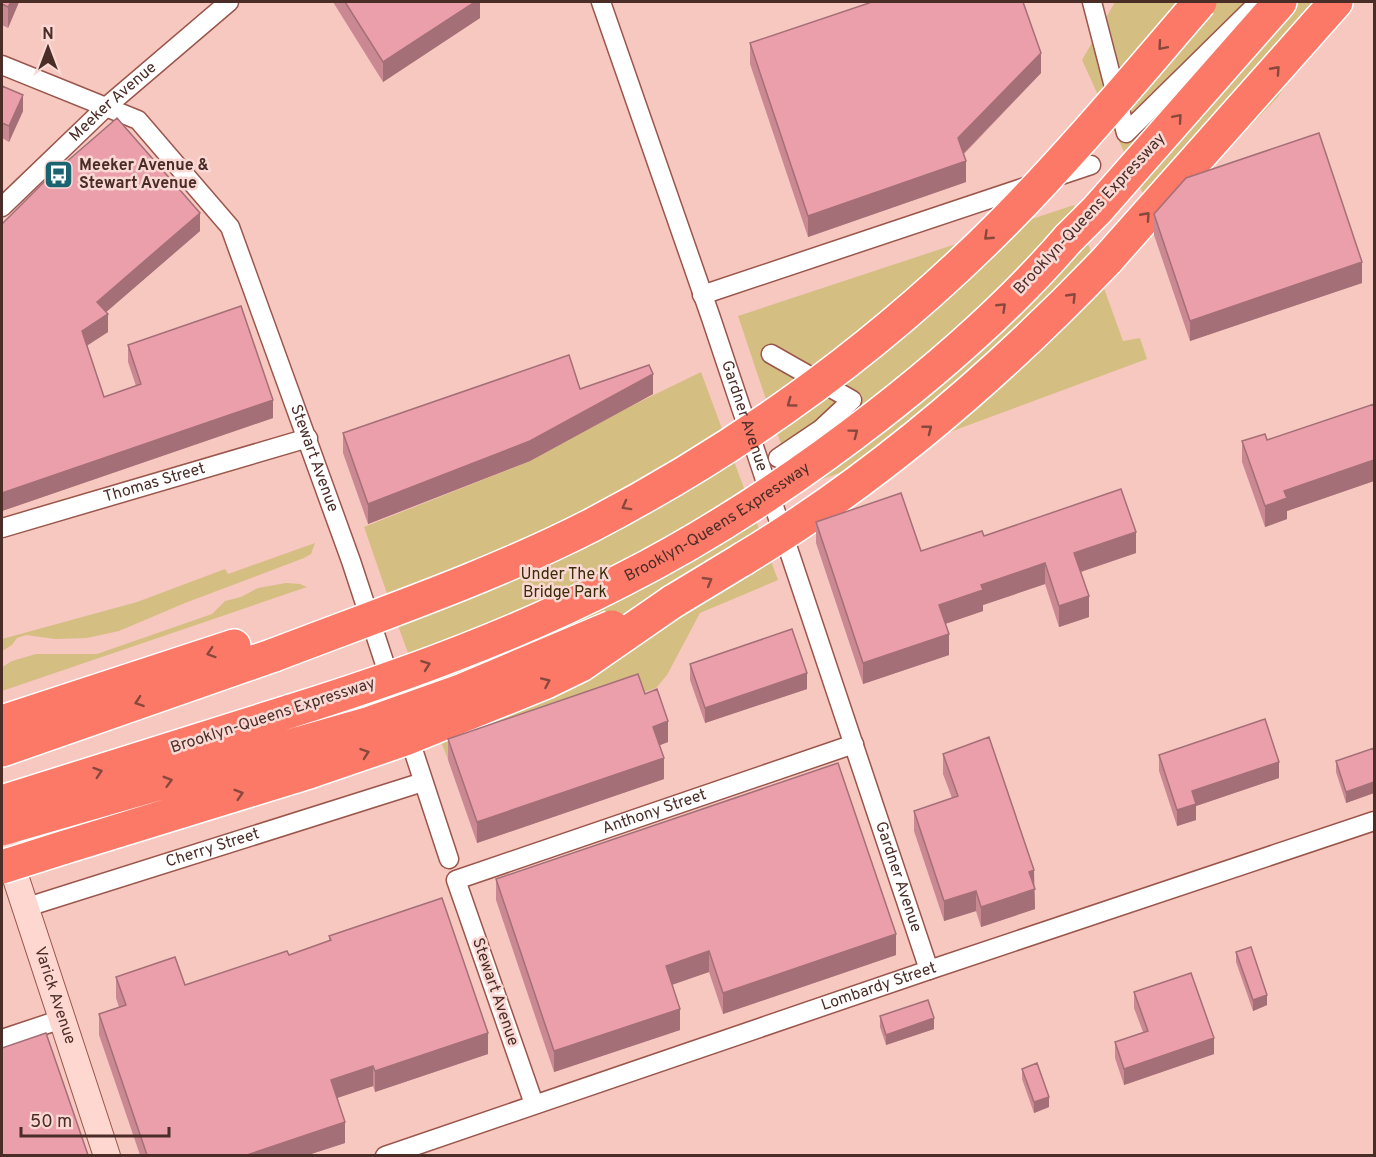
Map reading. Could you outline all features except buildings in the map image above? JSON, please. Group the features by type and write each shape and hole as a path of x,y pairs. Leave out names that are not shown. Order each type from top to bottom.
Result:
{"highway":[{"path":"11,733 456,584 521,558 588,527 690,470 779,411 870,343 923,298 1016,209 1076,145 1200,2"},
{"name":"Brooklyn-Queens Expressway","path":"2,802 46,802 291,711 425,666 561,610 623,580 748,507 808,467 928,375 1020,291 1097,210 1280,2"},
{"path":"2,829 46,802 405,739 546,682 581,665 672,602 809,517 878,468 969,396 1049,320 1107,260 1336,2"},
{"path":"2,867 62,848 304,758"}],"main road":[{"name":"Varick Avenue","path":"2,836 13,911 62,1019 107,1155"}],"street":[{"name":"Meeker Avenue","path":"2,207 105,107 229,2"},
{"name":"Gardner Avenue","path":"601,2 929,970"},
{"path":"1092,2 1126,134 1260,2"},
{"name":"Stewart Avenue","path":"2,65 138,120 230,226 308,438 449,859"},
{"path":"702,296 1091,165"},
{"path":"771,354 852,400 820,429 778,458"},
{"name":"Thomas Street","path":"2,528 308,438"},
{"path":"778,519 865,489"},
{"name":"Anthony Street","path":"456,880 854,744"},
{"name":"Cherry Street","path":"13,911 423,782"},
{"name":"Lombardy Street","path":"385,1155 1374,821"},
{"name":"Stewart Avenue","path":"456,880 534,1104"},
{"path":"2,1039 62,1019"}],"green space":[{"path":"1115,2 1344,2 1277,98 1250,126 1149,207 1082,60"},
{"path":"1074,205 1123,341 1140,338 1147,359 796,489 738,316"},
{"name":"Under The K Bridge Park","path":"701,372 778,580 700,613 667,675 656,688 448,760 364,527 530,461 623,410"},
{"path":"315,543 311,554 304,558 185,603 119,631 87,638 55,639 26,635 17,638 12,645 2,651 2,639 137,602 225,569 228,574"},
{"path":"286,583 307,587 2,691 2,667 12,661 36,654 97,654 212,614 225,601 241,597 258,588"}],"place":[{"name":"Meeker Avenue & Stewart Avenue","path":"58,175"}]}
